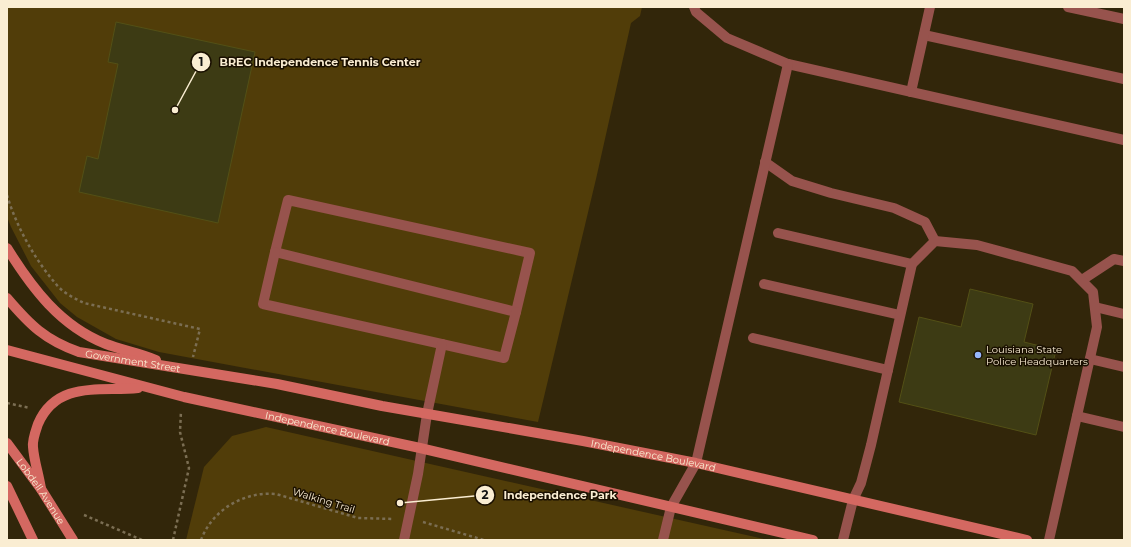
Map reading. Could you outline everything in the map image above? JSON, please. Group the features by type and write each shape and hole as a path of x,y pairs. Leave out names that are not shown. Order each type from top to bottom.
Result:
{"main road":[{"path":"7,248 35,291 49,307 65,320 106,344 150,357 168,366"},
{"name":"Government Street","path":"7,298 38,332 65,347 79,352 277,384"},
{"name":"Government Street","path":"7,350 144,387 239,409"},
{"name":"Independence Boulevard","path":"277,384 427,414 696,463 1027,540"},
{"path":"41,489 39,471 32,446 35,432 41,417 48,408 59,399 88,389 144,387"},
{"name":"Independence Boulevard","path":"239,409 420,448 813,540"},
{"name":"Lobdell Avenue","path":"7,443 41,489 73,540"},
{"path":"7,486 34,540"}],"street":[{"path":"694,7 696,12 727,38 788,64 1124,140"},
{"path":"911,92 930,7"},
{"path":"1068,7 1124,19"},
{"path":"924,34 1124,79"},
{"path":"663,540 671,507 696,463 788,64"},
{"path":"765,162 792,181 831,193 894,208 925,222 935,241"},
{"path":"288,200 530,253 504,358 262,304 275,252 288,200"},
{"path":"778,233 912,264"},
{"path":"843,540 853,500 863,477 912,264 935,241"},
{"path":"935,241 976,245 1072,271 1093,292 1097,327 1049,540"},
{"path":"275,252 516,312"},
{"path":"1082,280 1114,258 1124,261"},
{"path":"764,284 900,315"},
{"path":"1095,307 1124,314"},
{"path":"753,338 888,370"},
{"path":"404,540 418,474 420,448 442,344"},
{"path":"1090,359 1124,367"},
{"path":"1077,416 1124,427"}],"path":[{"path":"7,195 27,241 56,285 71,297 84,303 200,329 192,360"},
{"path":"7,402 30,409"},
{"path":"173,540 189,468 180,432 180,415"},
{"name":"Walking Trail","path":"201,540 210,521 237,500 263,492 276,494 358,518 409,520 484,540"},
{"path":"84,515 142,540"}],"shaded area":[{"path":"7,7 642,7 640,16 631,23 596,179 538,422 159,352 116,339 77,317 60,303 31,266 7,217"},
{"path":"266,427 768,540 186,540 204,467 232,436"}],"building":[{"path":"116,22 255,52 218,223 79,192 87,156 98,159 118,64 108,62"},
{"path":"970,289 1033,304 1024,342 1056,350 1036,435 899,402 919,317 961,327"}],"place":[{"name":"BREC Independence Tennis Center","path":"175,110"},
{"name":"Louisiana State Police Headquarters","path":"978,355"},
{"name":"Independence Park","path":"400,503"}]}
